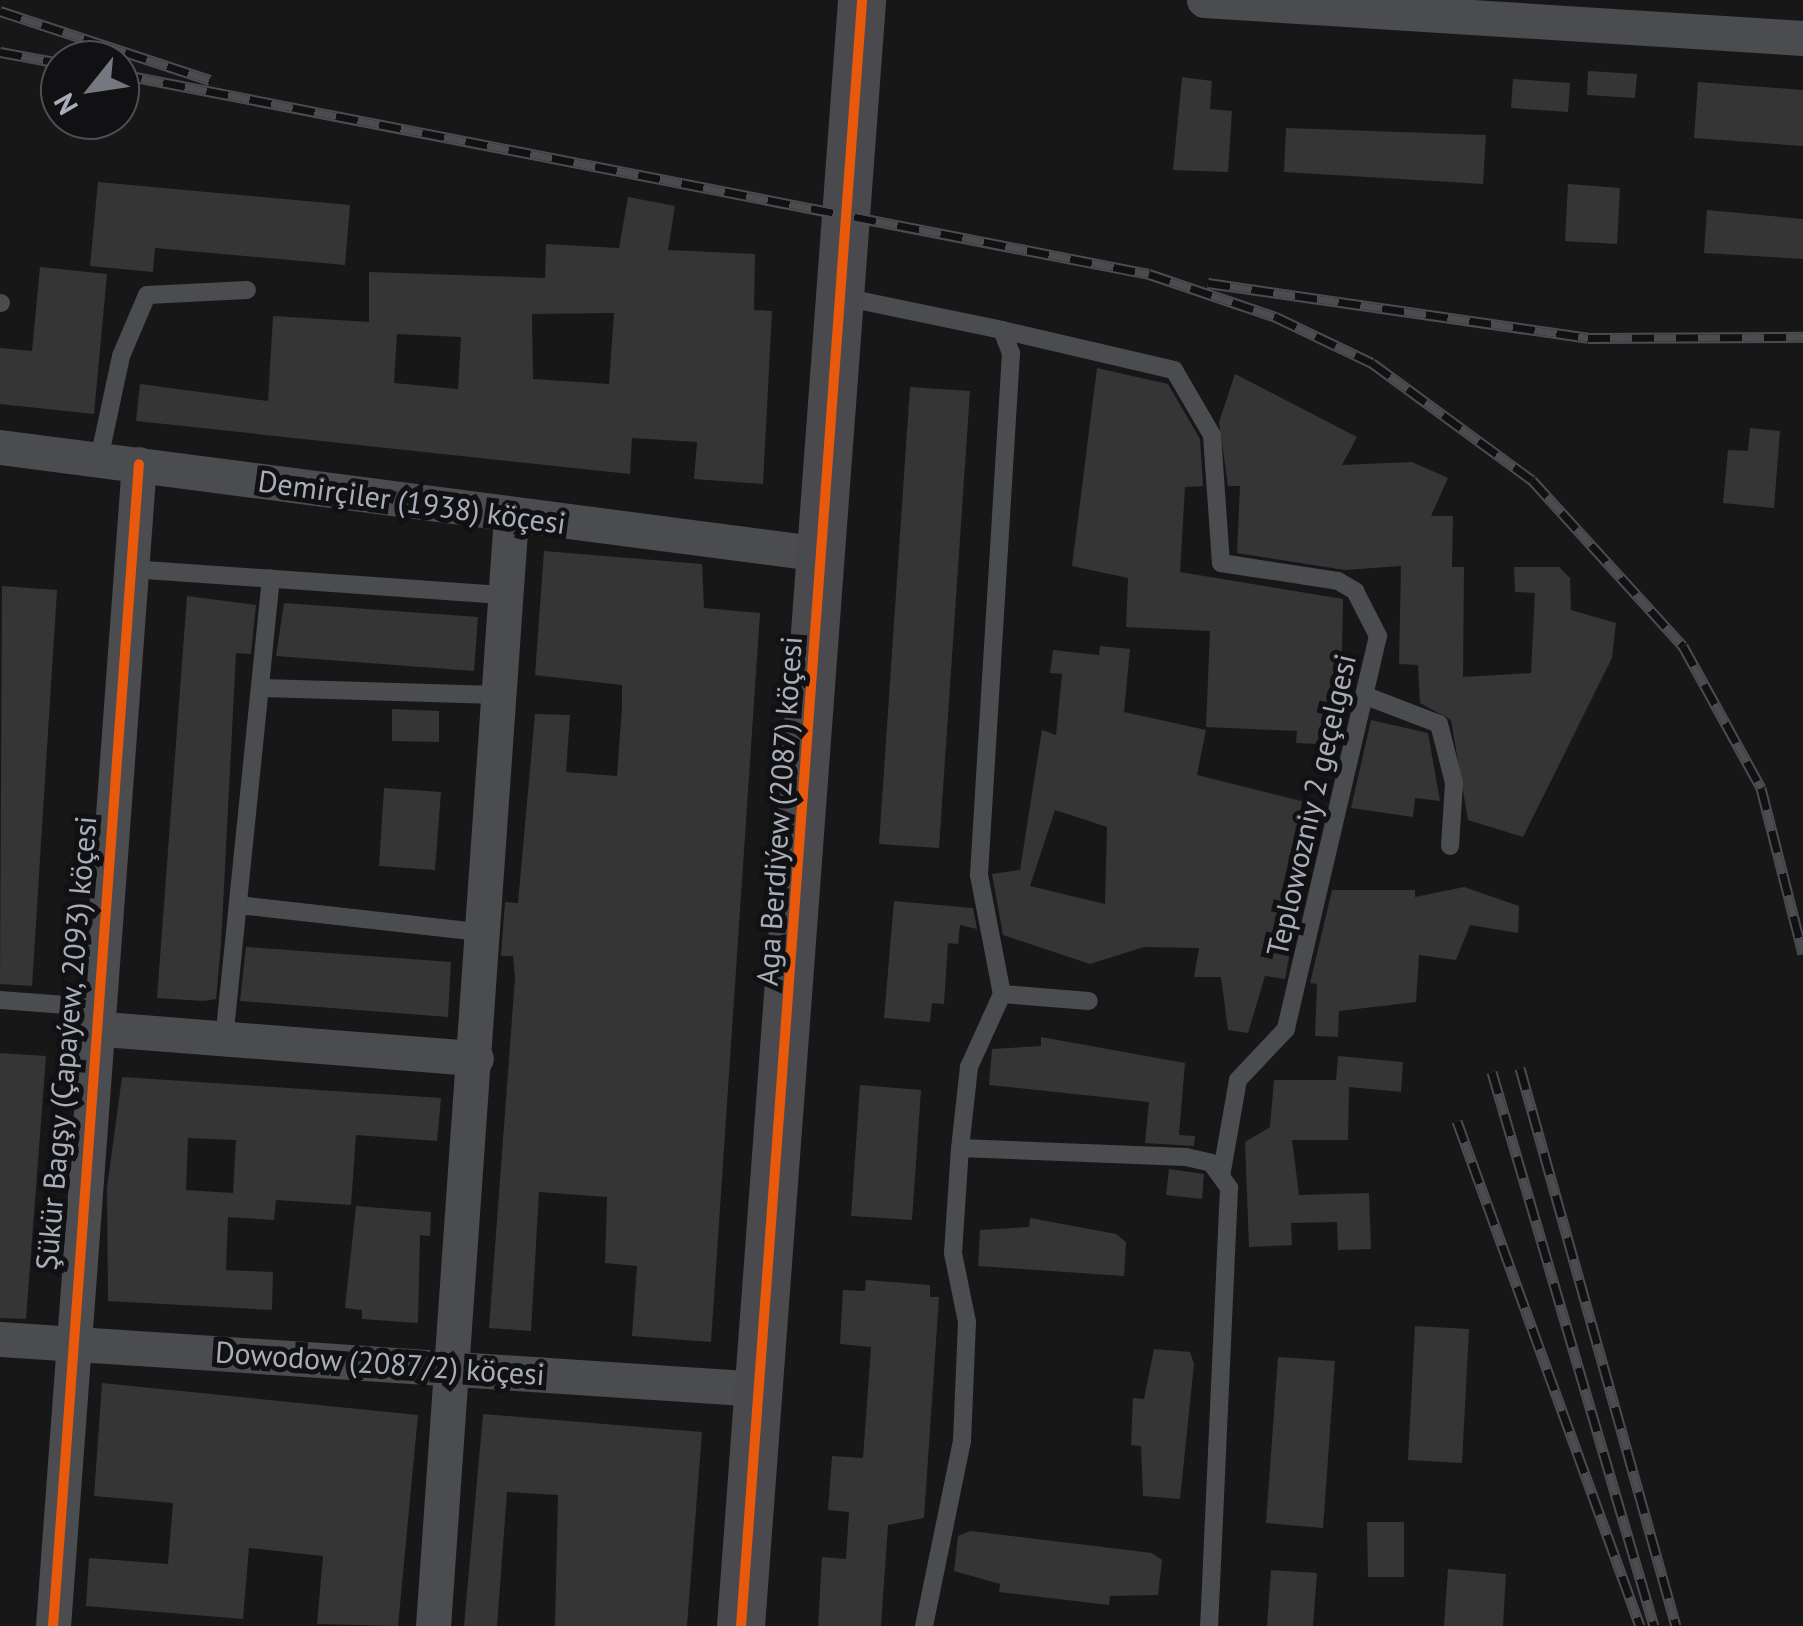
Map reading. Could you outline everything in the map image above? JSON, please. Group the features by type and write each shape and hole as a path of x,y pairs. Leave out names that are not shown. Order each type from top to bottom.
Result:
{"street":[{"name":"Aga Berdiýew (2087) köçesi","path":"740,1626 824,554 862,0"},
{"path":"1204,0 1803,38"},
{"name":"Demirçiler (1938) köçesi","path":"0,447 824,554"},
{"name":"Şükür Bagşy (Çapaýew, 2093) köçesi","path":"53,1626 68,1342 91,1028 139,464"},
{"path":"433,1626 476,1058 479,932 511,516"},
{"path":"91,1028 476,1058"},
{"name":"Dowodow (2087/2) köçesi","path":"0,1339 760,1389"}],"lane":[{"path":"98,460 147,295 247,290"},
{"path":"841,296 1002,330 1014,382 979,875 1002,994 969,1067 953,1253 968,1322 962,1441 925,1626"},
{"name":"Teplowozniy 2 geçelgesi","path":"1002,330 1174,370 1212,435 1220,562 1354,591 1378,636 1366,696 1342,764 1286,1029 1238,1080 1221,1176 1229,1188 1229,1315 1210,1626"},
{"path":"131,569 505,596"},
{"path":"224,1040 271,578"},
{"path":"262,688 497,695"},
{"path":"1366,696 1438,724 1454,784 1450,846"},
{"path":"238,905 479,932"},
{"path":"1002,994 1089,1001"},
{"path":"0,1000 66,1005 91,1028"},
{"path":"960,1148 1186,1157 1221,1176"}],"building":[{"path":"1588,71 1637,74 1635,98 1587,95"},
{"path":"1182,77 1212,81 1210,109 1232,111 1228,172 1173,170"},
{"path":"1513,79 1570,83 1568,112 1511,108"},
{"path":"1698,82 1803,90 1803,146 1694,138"},
{"path":"1286,128 1486,135 1483,184 1284,172"},
{"path":"98,182 350,205 345,265 155,248 153,272 90,266"},
{"path":"1568,184 1620,188 1617,244 1565,241"},
{"path":"628,197 675,206 668,250 755,254 754,310 772,311 763,484 694,479 697,442 632,438 630,474 136,421 140,384 268,401 273,316 369,322 369,272 545,278 546,244 619,248","holes":["614,313 609,384 533,379 532,314","397,334 461,337 458,389 394,383"]},
{"path":"1707,210 1803,219 1803,259 1704,253"},
{"path":"40,267 107,274 94,414 0,404 0,348 32,351"},
{"path":"1097,368 1168,384 1200,439 1203,486 1185,487 1180,572 1343,599 1340,745 1296,743 1297,731 1206,727 1210,631 1126,627 1128,578 1072,566"},
{"path":"1235,374 1357,437 1342,465 1412,462 1448,478 1431,516 1453,516 1452,567 1464,567 1463,677 1531,673 1535,593 1515,592 1514,567 1559,567 1570,578 1571,610 1616,623 1612,658 1523,837 1468,820 1451,720 1420,703 1418,665 1399,664 1401,566 1345,570 1237,553 1240,486 1228,486 1219,422"},
{"path":"910,387 970,391 939,848 879,844"},
{"path":"1750,428 1780,431 1774,508 1723,503 1728,450 1748,451"},
{"path":"544,551 702,564 704,608 760,613 711,1342 632,1336 637,1266 605,1263 607,1197 539,1192 531,1331 489,1328 515,978 513,956 501,956 505,902 518,903 535,714 570,715 566,772 617,776 622,707 622,685 535,675"},
{"path":"2,586 57,590 32,986 0,984"},
{"path":"187,596 256,605 251,654 236,653 221,945 216,999 204,1001 157,998"},
{"path":"284,603 478,617 474,671 276,656"},
{"path":"1100,646 1130,649 1124,712 1206,730 1197,775 1317,805 1285,979 1265,976 1248,1033 1228,1030 1221,977 1194,977 1199,948 1144,947 1090,964 1003,935 992,874 1020,870 1042,730 1056,735 1062,674 1050,673 1053,650 1099,655","holes":["1055,810 1107,827 1105,904 1030,886"]},
{"path":"392,709 439,711 439,742 392,741"},
{"path":"1371,720 1428,733 1440,801 1415,798 1413,817 1351,808"},
{"path":"384,788 441,792 435,870 379,866"},
{"path":"1464,887 1519,906 1518,933 1470,925 1456,960 1419,955 1416,1002 1339,1011 1338,1037 1315,1036 1317,984 1310,983 1332,890 1415,890 1415,897"},
{"path":"894,901 973,908 977,929 960,925 958,944 948,943 944,1004 932,1003 930,1022 884,1018"},
{"path":"246,947 451,962 448,1017 240,1001"},
{"path":"1041,1037 1185,1063 1179,1135 1195,1136 1194,1146 1145,1143 1149,1102 989,1085 992,1049 1041,1046"},
{"path":"0,1053 46,1056 26,1319 0,1318"},
{"path":"1338,1056 1403,1062 1401,1092 1349,1087 1348,1140 1292,1140 1299,1195 1369,1193 1371,1249 1338,1250 1337,1222 1291,1223 1292,1245 1249,1247 1245,1142 1270,1127 1274,1080 1336,1080"},
{"path":"122,1077 441,1098 437,1141 356,1135 351,1205 276,1200 274,1220 228,1217 226,1270 273,1272 272,1310 108,1301 107,1188","holes":["188,1138 236,1140 233,1193 186,1190"]},
{"path":"860,1085 921,1090 912,1220 851,1216"},
{"path":"1169,1169 1204,1174 1202,1199 1166,1195"},
{"path":"356,1206 431,1212 430,1236 420,1235 418,1323 362,1319 362,1310 345,1308"},
{"path":"1030,1218 1116,1234 1126,1242 1124,1276 978,1266 980,1230 1029,1227"},
{"path":"866,1280 930,1285 930,1297 939,1297 924,1518 888,1525 881,1626 818,1626 822,1557 846,1559 849,1512 828,1510 832,1456 863,1458 871,1347 840,1344 843,1290 865,1291"},
{"path":"1415,1326 1469,1329 1462,1463 1408,1460"},
{"path":"1154,1349 1190,1352 1194,1364 1180,1499 1143,1496 1141,1446 1131,1445 1133,1398 1144,1399"},
{"path":"1278,1357 1335,1361 1323,1528 1266,1523"},
{"path":"102,1383 418,1415 398,1626 317,1624 323,1556 249,1548 243,1619 86,1606 89,1558 168,1564 173,1503 94,1496"},
{"path":"483,1414 702,1432 687,1626 555,1626 558,1495 507,1492 497,1626 464,1626"},
{"path":"1367,1522 1404,1522 1404,1577 1368,1577"},
{"path":"970,1531 1152,1553 1162,1560 1158,1595 1110,1596 1109,1605 999,1592 1000,1584 954,1571 958,1536"},
{"path":"1448,1569 1506,1574 1503,1626 1444,1626"},
{"path":"1271,1570 1317,1573 1313,1626 1267,1626"}],"railway":[{"path":"0,11 210,80"},
{"path":"0,52 40,59"},
{"path":"140,78 1149,274 1276,317 1372,363 1532,480 1683,646 1761,788 1803,954"},
{"path":"1208,283 1588,338 1803,337"},
{"path":"1520,1068 1676,1626"},
{"path":"1492,1072 1654,1626"},
{"path":"1457,1121 1640,1626"}],"cycle path":[{"path":"741,1626 862,0"},
{"path":"53,1626 139,464"}]}
